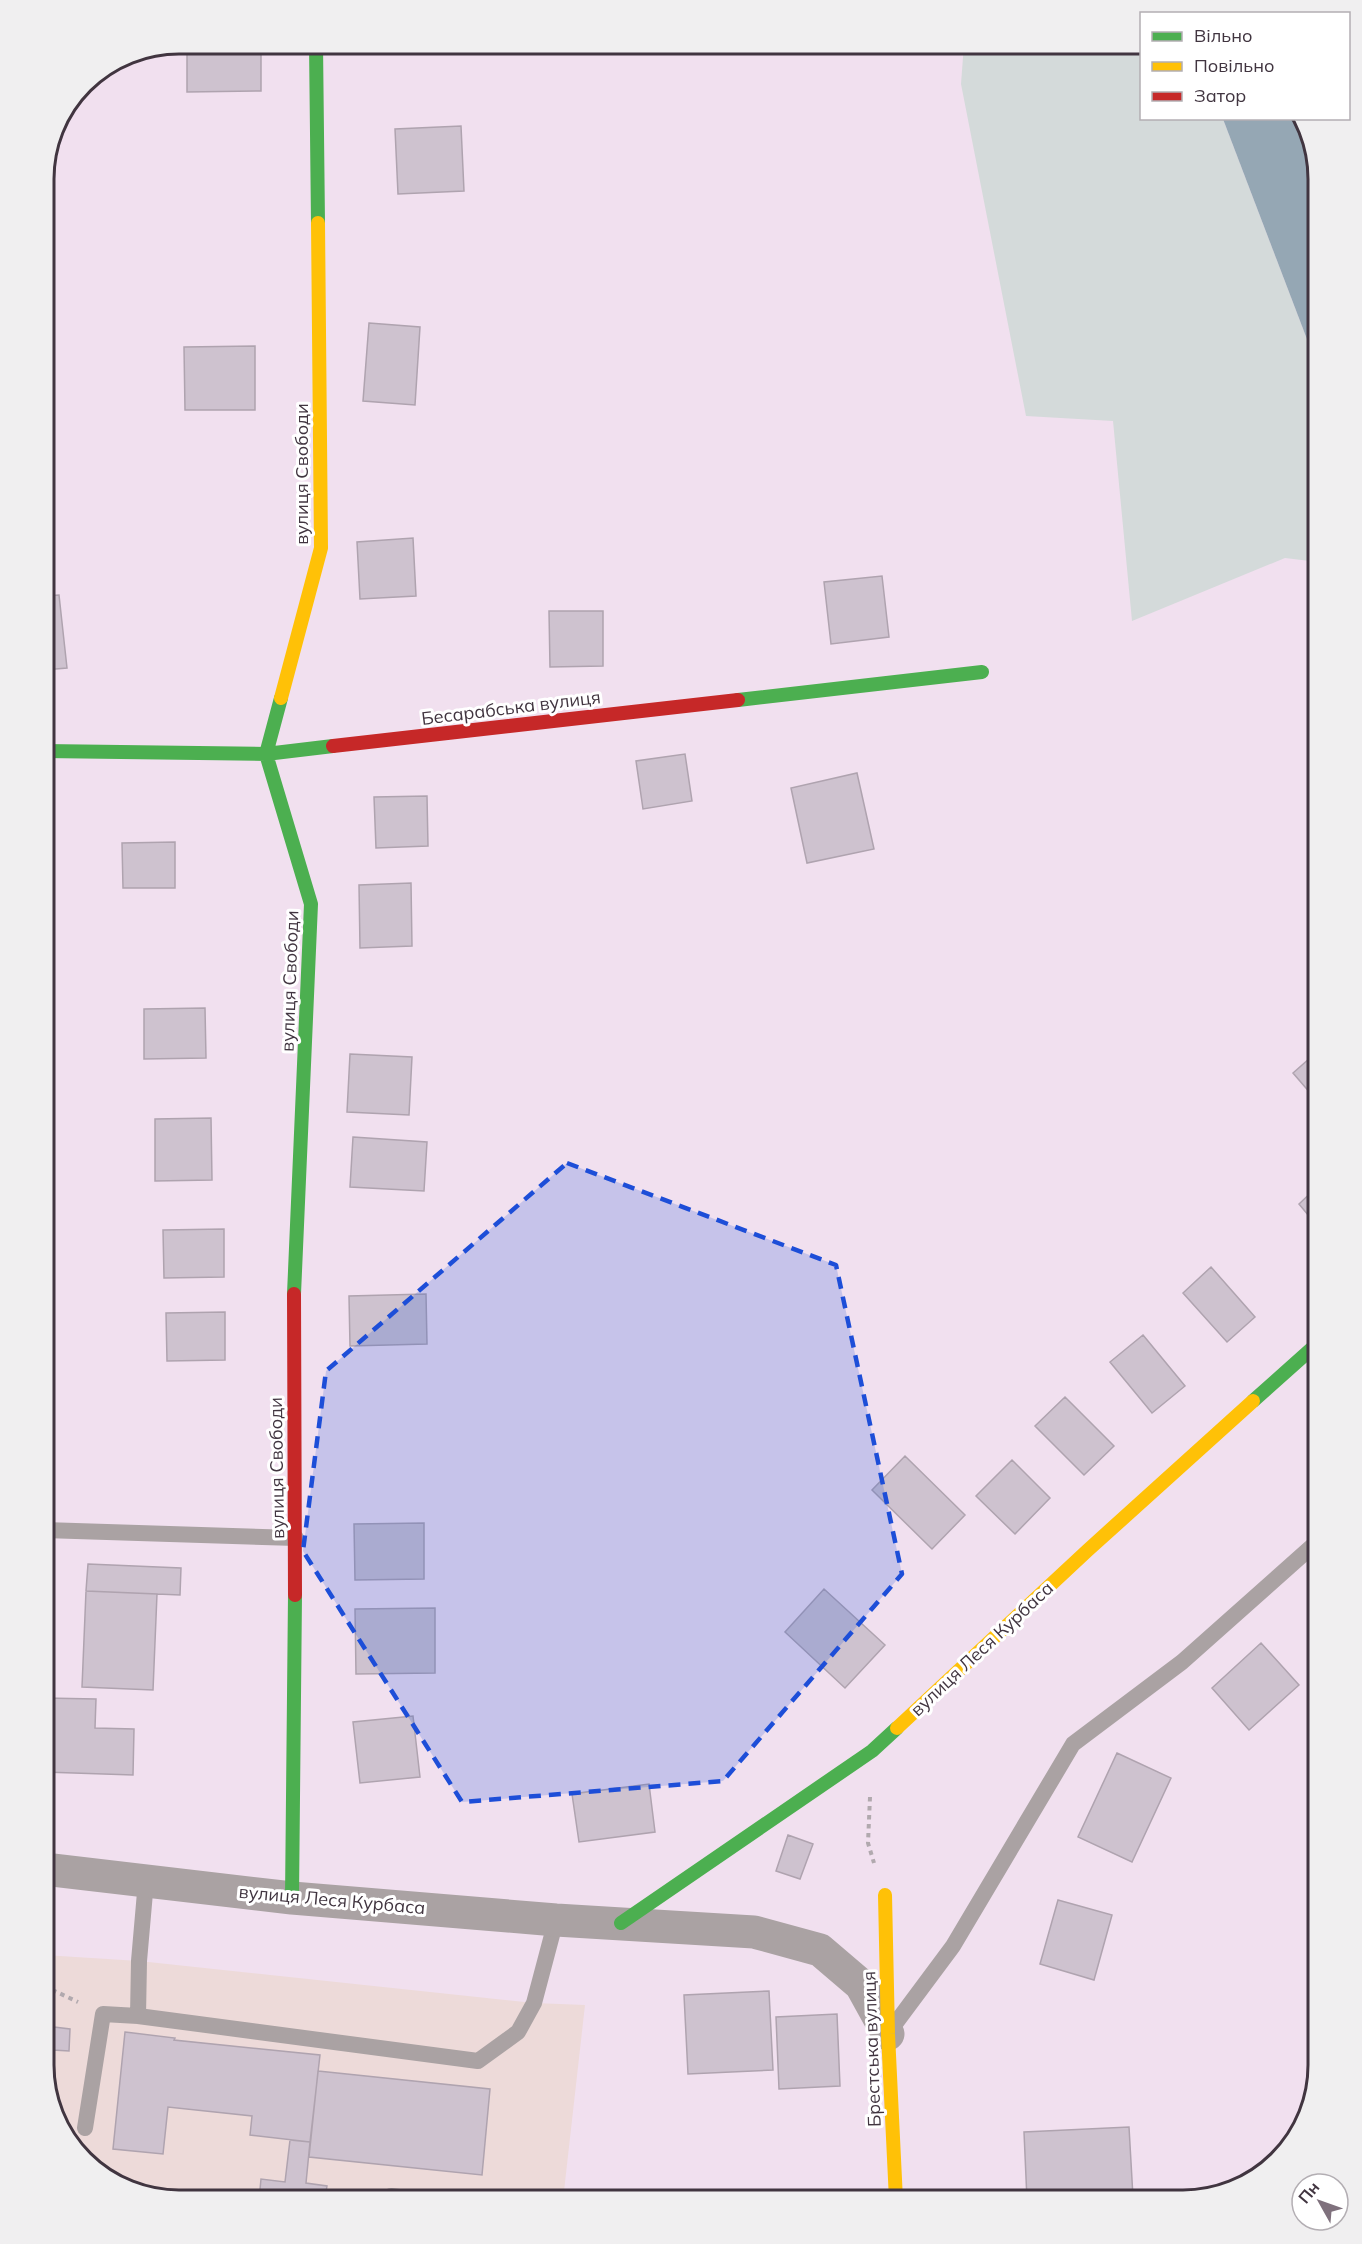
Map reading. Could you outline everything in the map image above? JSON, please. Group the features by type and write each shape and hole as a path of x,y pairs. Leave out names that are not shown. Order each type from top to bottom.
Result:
{"street":[{"name":"вулиця Свободи","path":"292,1898 296,1538 293,1325 311,904 266,754 321,548 316,54"},
{"name":"Бесарабська вулиця","path":"54,752 266,754 982,672"},
{"name":"вулиця Леся Курбаса","path":"621,1923 872,1751 1088,1550 1308,1352"},
{"name":"вулиця Леся Курбаса","path":"54,1870 292,1898 556,1920 754,1932 820,1950 861,1985 888,2034"},
{"name":"Брестська вулиця","path":"885,1895 888,2034 896,2190"}],"lane":[{"path":"54,1530 296,1538"},
{"path":"888,2034 953,1946 1073,1744 1182,1662 1308,1550"},
{"path":"138,2016 139,1961 146,1881"},
{"path":"85,2128 103,2014 138,2016 478,2061 518,2032 534,2003 556,1920"}],"path":[{"path":"872,1751 868,1843 885,1895"},
{"path":"54,1991 103,2014"}],"highlighted area":[{"path":"567,1163 836,1265 902,1574 723,1781 462,1802 303,1551 326,1371"}],"shaded area":[{"path":"963,54 1140,54 1140,120 1223,120 1308,342 1308,561 1285,558 1132,621 1113,421 1026,416 961,84"},
{"path":"54,1956 139,1961 534,2003 585,2005 564,2190 171,2190 155,2188 124,2177 110,2169 85,2147 67,2120 56,2089"}],"water":[{"path":"1223,120 1293,120 1301,139 1308,171 1308,342"}],"building":[{"path":"187,54 261,54 261,91 187,92"},
{"path":"461,126 464,191 398,194 395,129"},
{"path":"369,323 420,327 415,405 363,401"},
{"path":"255,346 255,410 185,410 184,347"},
{"path":"413,538 416,596 360,599 357,542"},
{"path":"882,576 889,637 831,644 824,582"},
{"path":"54,595 59,595 67,668 54,669"},
{"path":"549,611 603,611 603,666 550,667"},
{"path":"685,754 692,801 643,809 636,761"},
{"path":"857,773 874,849 807,863 791,788"},
{"path":"427,796 428,846 376,848 374,797"},
{"path":"175,842 175,888 123,888 122,843"},
{"path":"411,883 412,946 360,948 359,885"},
{"path":"205,1008 206,1058 144,1059 144,1009"},
{"path":"350,1054 412,1057 409,1115 347,1112"},
{"path":"1308,1060 1308,1090 1293,1073"},
{"path":"211,1118 212,1180 155,1181 155,1119"},
{"path":"353,1137 427,1142 424,1191 350,1187"},
{"path":"1308,1195 1308,1215 1299,1204"},
{"path":"224,1229 224,1277 164,1278 163,1230"},
{"path":"1211,1267 1255,1317 1227,1342 1183,1293"},
{"path":"426,1294 427,1344 350,1346 349,1296"},
{"path":"225,1312 225,1360 167,1361 166,1313"},
{"path":"1143,1335 1185,1386 1152,1413 1110,1362"},
{"path":"1065,1397 1114,1446 1084,1475 1035,1426"},
{"path":"905,1456 965,1515 932,1549 872,1490"},
{"path":"1012,1460 1050,1498 1015,1534 976,1496"},
{"path":"424,1523 424,1579 355,1580 354,1524"},
{"path":"88,1564 181,1568 180,1595 86,1591"},
{"path":"824,1589 885,1645 845,1688 785,1632"},
{"path":"86,1591 157,1594 153,1690 82,1687"},
{"path":"435,1608 435,1673 356,1674 355,1609"},
{"path":"1261,1643 1299,1685 1249,1730 1212,1688"},
{"path":"54,1698 96,1699 95,1728 134,1729 133,1775 54,1772"},
{"path":"413,1716 420,1777 360,1783 353,1722"},
{"path":"1117,1753 1171,1778 1132,1862 1078,1837"},
{"path":"649,1784 655,1832 579,1842 572,1794"},
{"path":"788,1835 813,1844 800,1879 776,1871"},
{"path":"1058,1900 1112,1915 1094,1980 1040,1964"},
{"path":"769,1991 773,2070 688,2074 684,1995"},
{"path":"837,2014 840,2086 779,2089 776,2017"},
{"path":"54,2027 70,2029 69,2051 54,2050"},
{"path":"125,2032 175,2038 174,2040 320,2055 310,2142 250,2135 252,2116 168,2107 163,2154 113,2149"},
{"path":"318,2071 490,2089 482,2175 309,2157"},
{"path":"1129,2127 1133,2190 1027,2190 1024,2132"},
{"path":"290,2140 310,2142 306,2183 327,2186 326,2190 260,2190 261,2179 285,2182"}],"traffic: fast":[{"path":"316,54 318,223"},
{"path":"738,700 982,672"},
{"path":"281,698 266,754 311,904 294,1294"},
{"path":"54,751 266,754 333,746"},
{"path":"1253,1401 1308,1352"},
{"path":"292,1898 295,1595"},
{"path":"621,1923 872,1751 897,1728"}],"traffic: slow":[{"path":"281,698 321,548 318,223"},
{"path":"897,1728 1088,1550 1253,1401"},
{"path":"885,1895 888,2034 896,2190"}],"traffic: jam":[{"path":"333,746 738,700"},
{"path":"294,1294 295,1595"}]}
